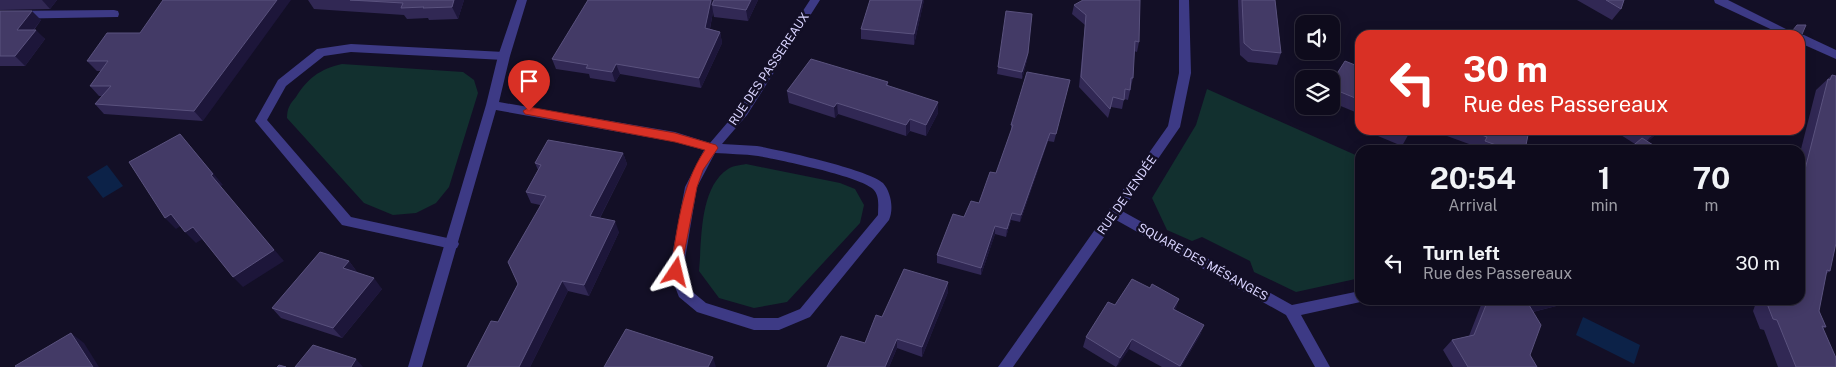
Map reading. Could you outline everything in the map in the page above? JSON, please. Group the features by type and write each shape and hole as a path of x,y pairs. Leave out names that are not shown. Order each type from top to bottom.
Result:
{"street":[{"path":"415,367 492,105 504,56 522,0"},
{"name":"RUE DES PASSEREAUX","path":"712,148 757,152 837,170 866,178 879,187 885,200 884,216 805,313 779,324 754,324 702,308 684,293 676,272 691,187 698,169 712,148 743,112 815,0"},
{"name":"RUE DE VENDÉE","path":"1005,367 1174,127 1185,73 1184,0"},
{"path":"1718,0 1782,30"},
{"path":"0,15 114,14"},
{"path":"1805,40 1836,55"},
{"path":"452,244 347,221 261,121 282,82 321,52 351,48 504,56"},
{"path":"492,105 675,138 712,148"},
{"name":"SQUARE DES MÉSANGES","path":"1114,212 1292,311"},
{"path":"1322,367 1292,311 1355,298"}],"green space":[{"path":"342,64 463,72 474,80 478,93 449,187 436,203 416,213 393,215 364,203 287,118 291,104 315,75"},
{"path":"1207,89 1355,155 1355,279 1296,292 1254,272 1250,261 1202,237 1192,241 1167,230 1152,198 1196,125"},
{"path":"746,164 840,183 855,189 864,205 860,223 787,302 754,308 719,298 699,271 704,216 712,189 728,169"}],"water":[{"path":"107,165 123,186 103,198 87,177"},
{"path":"1583,317 1640,345 1634,364 1576,335"}],"building":[{"path":"163,0 277,0 194,111 95,104 111,86 90,86 108,61 87,61 107,33 140,33"},
{"path":"350,0 454,0 452,7 401,8 403,3"},
{"path":"588,0 711,0 705,28 720,32 699,78 616,64 612,72 586,68 588,65 552,59"},
{"path":"714,0 751,0 746,10 712,5"},
{"path":"870,0 922,0 914,34 861,29"},
{"path":"1083,0 1140,0 1139,42 1135,41 1133,78 1131,78 1130,90 1125,89 1124,100 1113,97 1110,109 1081,77 1086,15 1074,5"},
{"path":"1242,0 1275,0 1281,53 1252,50 1244,43"},
{"path":"1606,0 1624,0 1621,9"},
{"path":"0,11 32,11 17,30 36,30 15,56 0,56"},
{"path":"1006,11 1032,14 1028,53 1022,72 998,67"},
{"path":"1797,25 1806,25 1804,30 1793,30"},
{"path":"811,59 888,82 886,85 938,102 926,125 910,119 906,125 837,103 834,107 787,91"},
{"path":"1345,61 1355,65 1355,98 1340,92 1339,70"},
{"path":"1027,72 1070,80 1056,134 1050,133 1021,215 1012,213 1007,229 995,226 981,268 937,255 953,214 964,217 971,201 979,203 990,172 996,173 1013,125 1011,125"},
{"path":"1832,75 1836,76 1836,243 1830,271 1827,270 1819,311 1826,327 1822,326 1836,358 1836,367 1796,367 1777,320 1773,319 1768,305 1805,305 1805,169 1828,79 1830,80"},
{"path":"180,134 213,174 211,175 274,250 233,277 193,227 185,232 171,214 165,218 129,162"},
{"path":"1482,135 1528,135 1526,145 1496,145 1485,141 1487,137"},
{"path":"1642,138 1653,145 1634,145"},
{"path":"548,140 623,153 590,216 615,221 584,285 562,281 519,367 467,367 491,321 498,322 518,284 508,262 546,196 526,192 541,165 535,163"},
{"path":"320,252 349,261 343,268 374,278 333,328 272,308"},
{"path":"904,269 948,282 922,347 897,339 885,367 827,367 841,336 865,343 876,315 882,317"},
{"path":"1132,279 1150,288 1152,284 1179,299 1173,309 1204,325 1180,366 1132,339 1120,358 1086,337 1108,302 1115,305"},
{"path":"1486,305 1529,305 1541,325 1530,355 1537,367 1468,367 1452,340 1474,335"},
{"path":"626,329 713,357 708,367 604,367"},
{"path":"71,333 93,367 15,366"},
{"path":"313,345 356,359 351,367 295,367"}],"route":[{"path":"529,111 675,138 712,148 698,169 691,187 676,272"}]}
